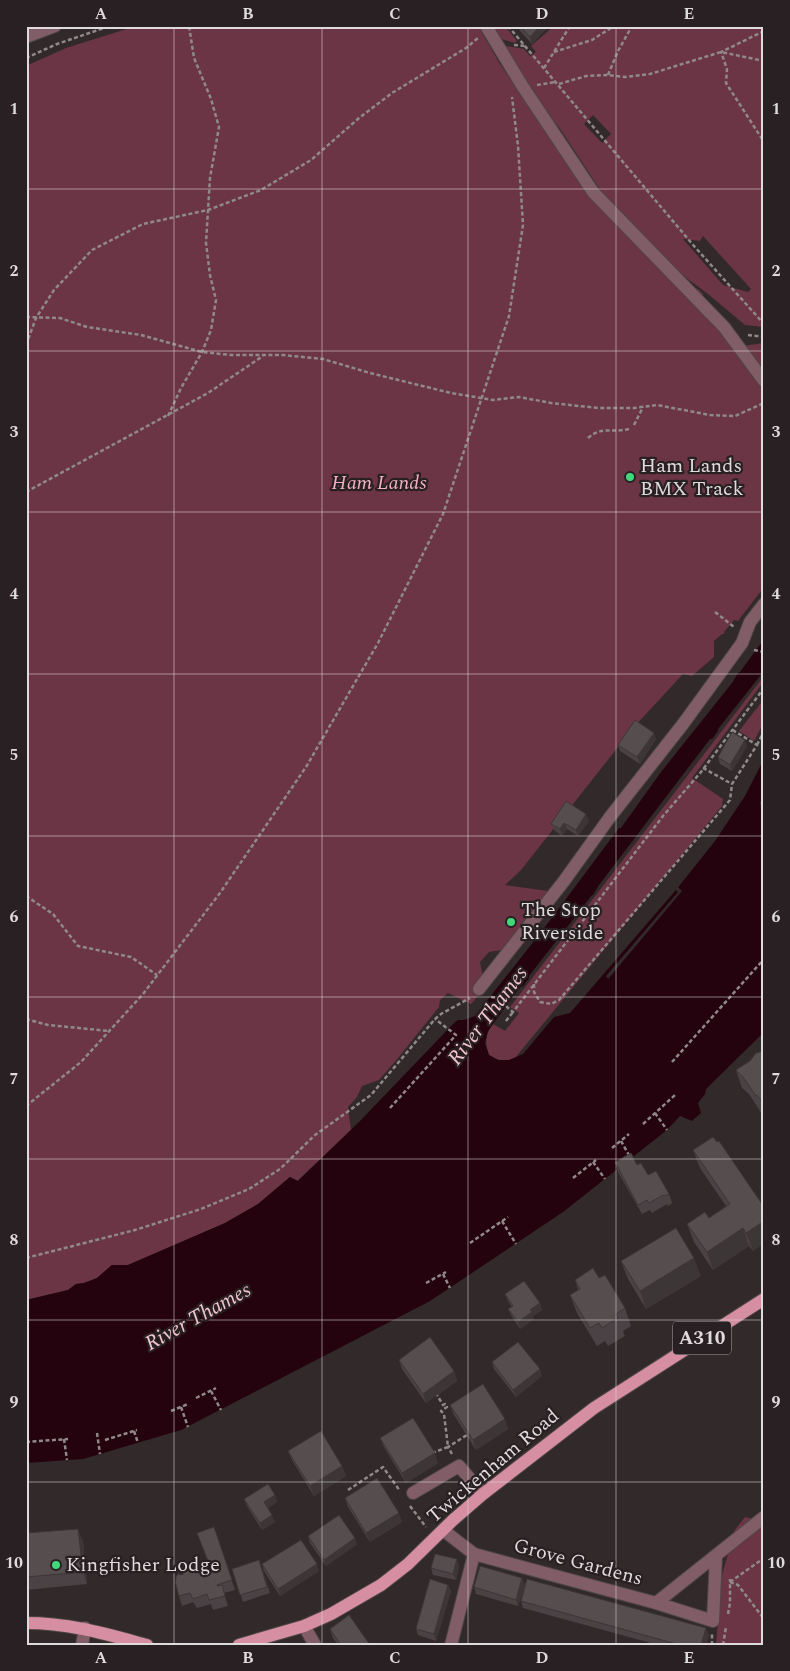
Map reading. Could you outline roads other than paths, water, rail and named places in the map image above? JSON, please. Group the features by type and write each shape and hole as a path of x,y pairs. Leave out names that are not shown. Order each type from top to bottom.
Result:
{"main road":[{"name":"Twickenham Road","path":"239,1645 304,1626 331,1614 381,1585 408,1564 439,1533 483,1494 594,1408 764,1299"},
{"path":"26,1623 50,1623 85,1628 147,1645"}],"street":[{"path":"26,37 54,26"},
{"path":"486,26 523,87 594,192 724,327 764,381"},
{"path":"479,989 564,881 610,816 683,724 742,643 750,622 764,604"},
{"path":"409,1499 459,1466 483,1494"},
{"name":"Grove Gardens","path":"439,1533 474,1554 656,1602 764,1517"},
{"path":"451,1645 474,1554"},
{"path":"656,1602 713,1621 716,1556"},
{"path":"304,1626 316,1645"},
{"path":"82,1645 85,1628"}],"water":[{"name":"River Thames","path":"764,639 764,671 712,739 710,739 523,986 520,987 488,1031 485,1043 489,1055 498,1060 509,1060 523,1054 554,1017 570,1013 676,890 715,841 745,796 764,759 764,796 760,802 761,809 764,812 764,1032 706,1089 705,1094 698,1103 701,1113 692,1121 680,1116 667,1130 563,1212 430,1301 181,1430 83,1459 26,1463 26,1300 68,1290 76,1284 97,1278 112,1265 128,1265 225,1223 258,1204 290,1177 298,1181 360,1121 454,1023 458,1020 475,1016"}],"place":[{"name":"Ham Lands BMX Track","path":"630,477"},
{"name":"The Stop Riverside","path":"511,922"},
{"name":"Kingfisher Lodge","path":"56,1565"}],"park label":[{"name":"Ham Lands","path":"379,483"}]}
